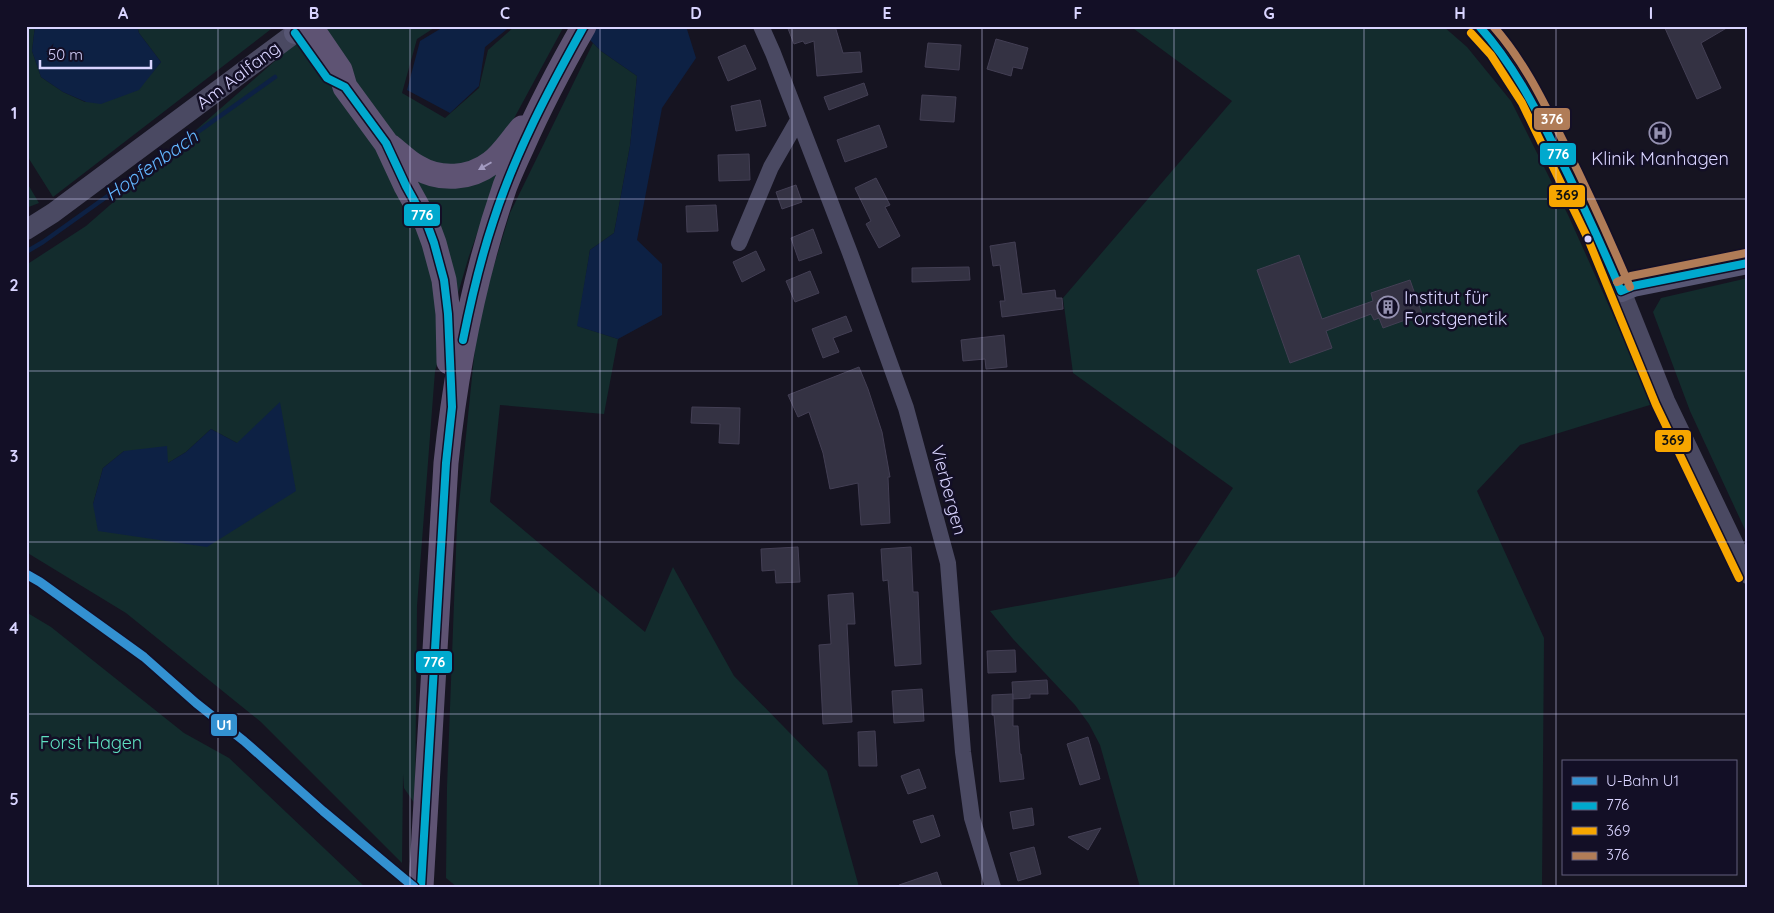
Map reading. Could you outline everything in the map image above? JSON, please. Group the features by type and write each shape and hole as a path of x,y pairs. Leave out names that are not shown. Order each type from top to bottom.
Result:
{"main road":[{"path":"421,887 446,463 452,407 472,299 481,261 506,184 541,104 584,26"},
{"path":"1479,26 1499,49 1531,98 1566,169 1621,291 1637,285 1748,263"},
{"path":"303,28 327,78 345,87 386,143 426,224 439,261 446,300 452,407"},
{"path":"386,143 410,163 427,172 443,176 462,176 491,163 541,104"}],"street":[{"name":"Vierbergen","path":"761,26 850,254 906,408 948,564 962,752 972,818 993,887"},
{"name":"Am Aalfang","path":"26,230 53,213 303,28"},
{"path":"739,243 771,168 798,120"},
{"path":"1621,291 1665,401 1748,574"}],"green space":[{"path":"26,26 35,26 32,51 41,77 63,92 85,102 152,73 161,62 139,33 137,26 275,26 53,197 26,154"},
{"path":"320,26 437,26 417,39 402,93 445,118 479,88 488,50 515,26 564,26 498,148 496,181 469,256 435,371 417,606 415,804 404,788 403,774 402,863 261,722 126,613 26,552 26,265 86,226 291,47","holes":["211,429 237,443 93,504 103,468 124,451 168,463 186,452"]},
{"path":"1130,26 1443,26 1467,47 1511,101 1569,217 1653,404 1520,445 1477,491 1544,638 1542,887 1140,887 1100,745 1089,724 1075,705 1013,639 990,611 1175,577 1233,488 1073,373 1063,298 1232,101"},
{"path":"593,43 601,51 637,76 630,146 614,233 590,250 578,326 618,339 604,414 500,405 490,502 645,632 673,567 734,676 827,771 859,887 457,887 446,878 447,787 457,524 478,318 510,213"},
{"path":"26,181 39,203 26,208"},
{"path":"1748,278 1748,536 1690,411 1653,312 1661,298"},
{"name":"Forst Hagen","path":"26,612 51,627 184,733 229,758 365,887 26,887"}],"water":[{"path":"35,26 137,26 139,33 161,62 139,90 101,104 86,102 63,92 41,77 32,51"},
{"path":"445,26 511,26 485,47 479,86 450,113 407,90 420,41"},
{"path":"576,26 686,26 696,58 662,108 637,240 662,264 662,315 618,339 577,326 590,250 614,233 630,146 637,76 601,51"},
{"path":"280,402 296,491 207,547 98,531 93,504 103,468 124,451 167,446 168,463 186,452 211,429 237,443"}],"building":[{"path":"787,26 835,26 843,53 860,52 862,72 817,76 814,41 805,44 803,41 794,44"},
{"path":"1664,26 1730,26 1701,43 1721,88 1697,99"},
{"path":"996,39 1028,48 1022,69 1013,67 1011,76 987,69"},
{"path":"928,43 961,45 959,70 925,67"},
{"path":"745,45 756,69 728,81 718,57"},
{"path":"864,83 868,95 829,110 824,97"},
{"path":"922,95 956,97 954,122 920,120"},
{"path":"760,100 766,126 736,131 731,106"},
{"path":"879,125 887,147 845,162 837,140"},
{"path":"749,154 750,180 719,181 718,155"},
{"path":"876,178 890,205 885,207 900,236 879,248 866,224 871,221 855,188"},
{"path":"796,185 802,202 782,209 776,192"},
{"path":"716,205 718,231 687,232 686,206"},
{"path":"813,229 822,253 799,261 791,238"},
{"path":"1015,242 1022,294 1055,290 1056,298 1062,298 1063,309 1002,317 1000,301 1005,301 1000,265 993,266 990,246"},
{"path":"756,251 765,270 742,282 733,262"},
{"name":"Institut für Forstgenetik","path":"1299,255 1322,319 1373,301 1371,293 1410,280 1422,314 1383,328 1379,318 1374,320 1371,314 1326,331 1332,348 1290,363 1257,270"},
{"path":"969,267 970,280 912,282 912,268"},
{"path":"810,271 819,293 795,302 786,281"},
{"path":"846,316 852,331 833,338 839,352 823,358 812,329"},
{"path":"1004,335 1007,367 986,369 985,359 963,361 961,340"},
{"path":"859,367 882,432 890,477 888,477 890,523 861,525 858,483 830,489 823,453 809,412 798,417 788,395"},
{"path":"692,407 740,408 739,444 719,443 720,424 691,423"},
{"path":"798,547 800,582 776,583 775,570 762,571 761,549"},
{"path":"911,547 913,592 918,592 921,664 895,666 888,580 883,581 881,549"},
{"path":"853,593 855,624 847,624 852,722 823,724 819,645 831,644 828,595"},
{"path":"1015,650 1016,672 988,673 987,651"},
{"path":"1047,680 1048,694 1030,694 1030,698 1013,699 1012,682"},
{"path":"922,689 924,721 894,723 892,691"},
{"path":"1013,694 1013,726 1018,726 1024,779 1000,782 994,715 992,715 992,695"},
{"path":"875,731 877,766 859,766 858,732"},
{"path":"1088,737 1100,779 1080,785 1067,744"},
{"path":"919,769 926,788 908,794 901,776"},
{"path":"1032,808 1034,825 1013,829 1010,812"},
{"path":"933,815 940,836 921,843 913,821"},
{"path":"1101,828 1088,850 1068,837"},
{"path":"1034,847 1041,874 1018,881 1010,853"},
{"path":"937,872 942,887 900,887 899,885"}],"waterway":[{"name":"Hopfenbach","path":"26,252 43,242 275,77"}],"metro line":[{"name":"U1","path":"26,574 40,582 144,657 414,887"}],"transit line":[{"name":"776","path":"463,340 480,266 502,196 522,146 584,26"},
{"name":"776","path":"1479,26 1502,55 1532,102 1582,204 1621,291"},
{"name":"376","path":"1493,26 1525,69 1542,100 1575,164 1630,287"},
{"name":"776","path":"295,33 327,78 345,87 386,143 406,186 427,224 444,280 448,314 452,407 446,463 421,887"},
{"name":"369","path":"1471,33 1491,55 1522,103 1588,239 1656,405 1739,578"},
{"name":"376","path":"1617,282 1631,276 1746,253"},
{"name":"776","path":"1621,291 1633,286 1748,263"}],"place":[{"name":"Klinik Manhagen","path":"1660,133"},
{"name":"Institut für Forstgenetik","path":"1388,307"}]}
